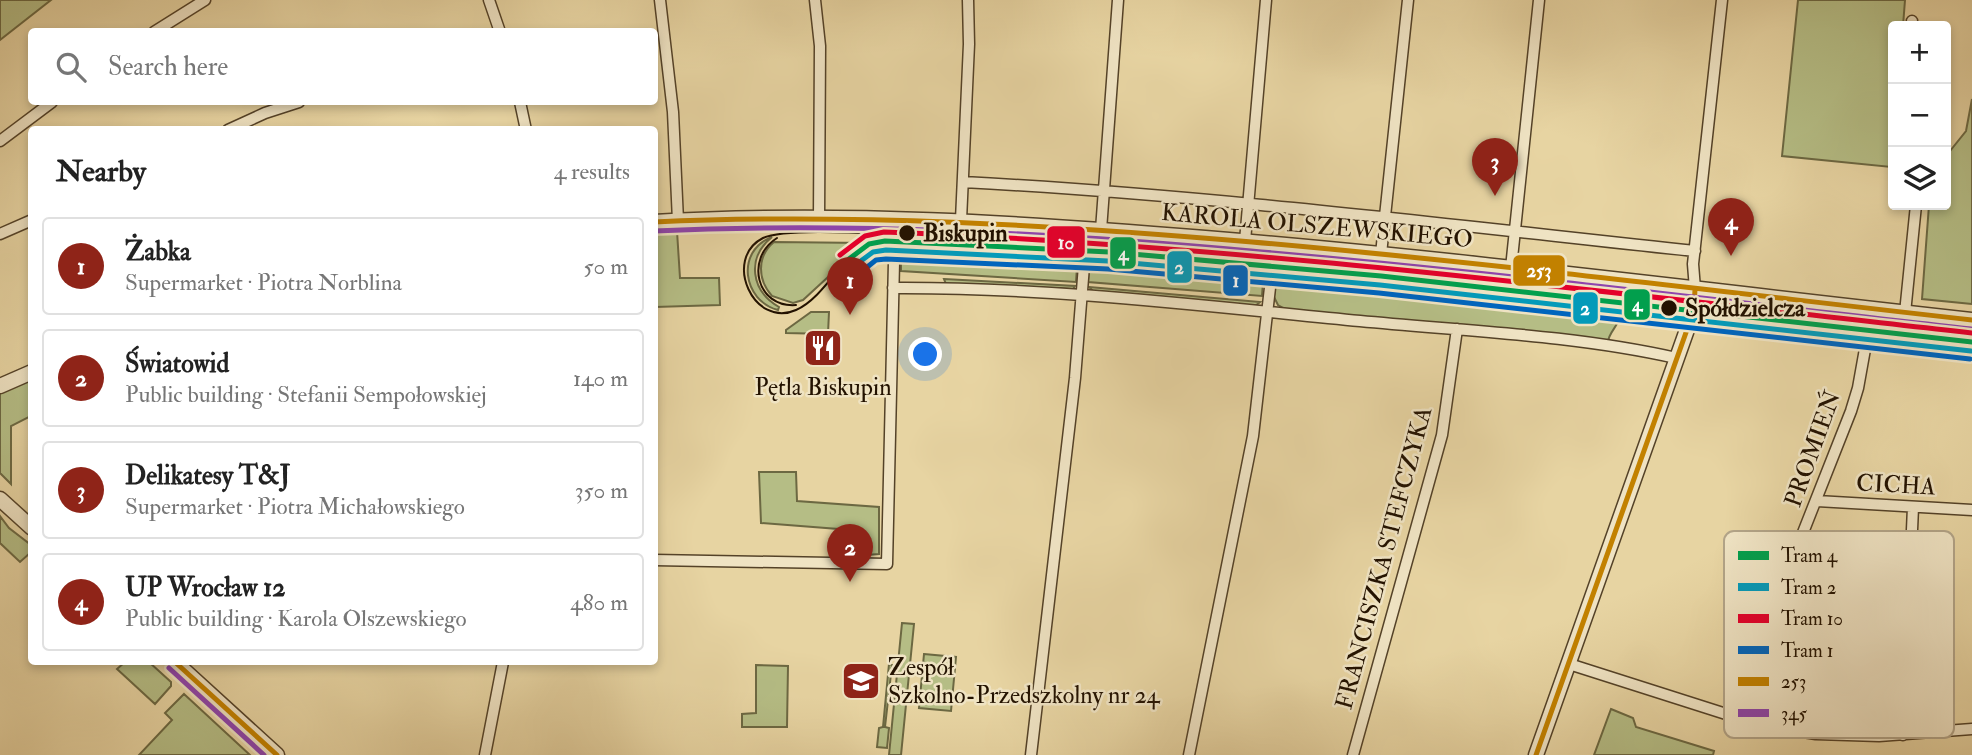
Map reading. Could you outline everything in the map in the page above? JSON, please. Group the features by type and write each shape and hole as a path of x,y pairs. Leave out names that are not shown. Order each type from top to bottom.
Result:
{"street":[{"path":"160,28 205,0"},
{"path":"489,0 499,28"},
{"path":"660,0 673,112 678,221"},
{"path":"815,0 820,46 819,218"},
{"path":"961,220 969,44 968,0"},
{"path":"1031,755 1082,296 1094,229 1105,191 1118,0"},
{"path":"1245,241 1266,0"},
{"path":"1381,254 1408,0"},
{"path":"1511,268 1539,0"},
{"path":"1536,755 1696,304 1695,251 1722,0"},
{"path":"0,141 48,105"},
{"path":"237,126 290,105"},
{"path":"521,105 525,126"},
{"name":"KAROLA OLSZEWSKIEGO","path":"963,182 1248,204 1695,251"},
{"path":"1905,313 1915,210"},
{"name":"KAROLA OLSZEWSKIEGO","path":"658,222 819,218 961,220 1094,229 1381,254 1972,320"},
{"path":"658,561 887,565 895,219"},
{"path":"0,234 28,222"},
{"path":"1189,755 1253,436 1275,244"},
{"path":"893,288 1082,296 1268,312 1637,349 1676,358"},
{"name":"PROMIEŃ","path":"1805,531 1858,388 1872,310"},
{"name":"FRANCISZKA STEFCZYKA","path":"1353,755 1442,435 1457,329"},
{"path":"0,386 28,374"},
{"path":"0,499 28,524"},
{"name":"CICHA","path":"1817,501 1972,510"},
{"path":"1912,531 1913,507"},
{"path":"1569,664 1724,713"},
{"path":"178,665 277,755"},
{"path":"485,755 502,665"},
{"path":"1954,731 1972,729"}],"green space":[{"path":"0,0 51,0 0,40"},
{"path":"1798,0 1905,0 1903,21 1888,21 1888,167 1782,156"},
{"path":"1972,99 1972,304 1922,299 1929,210 1951,210 1951,150 1966,131"},
{"path":"975,230 1079,237 1079,241 975,235"},
{"path":"677,231 680,278 719,278 720,305 658,307 658,233"},
{"path":"772,237 758,255 755,274 762,292 779,307 778,310 757,297 748,275 752,253"},
{"path":"1091,237 1262,252 1264,256 1090,242"},
{"path":"774,242 865,243 803,300 793,303 772,296 764,283 762,261"},
{"path":"901,244 1078,252 1076,282 901,271"},
{"path":"1090,253 1264,268 1262,296 1088,282"},
{"path":"1284,253 1587,283 1627,293 1279,258"},
{"path":"1277,268 1569,299 1569,303 1617,308 1619,318 1608,342 1285,309 1278,305 1274,297"},
{"path":"944,279 1075,286 1073,289 946,284"},
{"path":"1089,287 1260,302 1254,307 1095,293"},
{"path":"1781,305 1862,315 1866,322 1780,311"},
{"path":"811,312 829,312 828,334 786,333 786,330"},
{"path":"1710,315 1863,332 1860,347 1721,332 1723,318"},
{"path":"1883,317 1972,326 1972,334 1875,323"},
{"path":"1879,345 1972,355 1972,359 1874,349"},
{"path":"28,378 28,418 11,426 11,484 0,473 0,392"},
{"path":"759,472 796,472 797,501 879,507 879,554 853,556 851,530 761,523"},
{"path":"0,516 9,528 28,543 28,555 20,562 0,543"},
{"path":"902,623 914,624 901,755 889,755"},
{"path":"924,654 956,657 951,711 919,708"},
{"path":"889,664 892,665 885,727 889,728 887,748 877,747 879,728 883,727"},
{"path":"122,665 152,665 171,682 171,686 155,704 117,669"},
{"path":"756,665 788,666 787,727 742,727 742,714 756,713"},
{"path":"184,694 250,755 139,755 172,720 165,713"},
{"path":"1611,709 1633,718 1636,727 1714,751 1713,755 1594,755"}],"tram line":[{"path":"845,262 810,301 796,310 781,313 767,310 756,301 748,289 744,275 745,261 751,248 763,238 775,235 833,232 907,235"},
{"name":"10","path":"840,255 865,236 884,232 1157,248 1565,287 1972,333"},
{"path":"777,238 761,257 759,280 772,299 782,304 796,305"},
{"name":"4","path":"845,262 869,244 885,241 1109,252 1381,276 1972,342"},
{"name":"2","path":"850,269 873,252 886,250 1108,261 1380,285 1971,351"},
{"name":"1","path":"856,276 876,260 886,259 1108,269 1379,293 1970,359"}],"transit line":[{"name":"253","path":"658,222 804,219 953,222 1177,236 1432,259 1972,320"},
{"name":"345","path":"658,231 878,229 1102,239 1431,268 1971,329"},
{"name":"253","path":"1536,755 1694,310 1695,289"},
{"name":"253","path":"178,665 277,755"},
{"name":"345","path":"169,668 264,755"}],"place":[{"name":"Delikatesy T&J","path":"1495,196"},
{"name":"Biskupin","path":"907,233"},
{"name":"UP Wrocław 12","path":"1731,256"},
{"name":"Spółdzielcza","path":"1669,308"},
{"name":"Żabka","path":"850,315"},
{"name":"Pętla Biskupin","path":"823,348"},
{"name":"Światowid","path":"850,582"},
{"name":"Zespół Szkolno-Przedszkolny nr 24","path":"861,681"}]}
